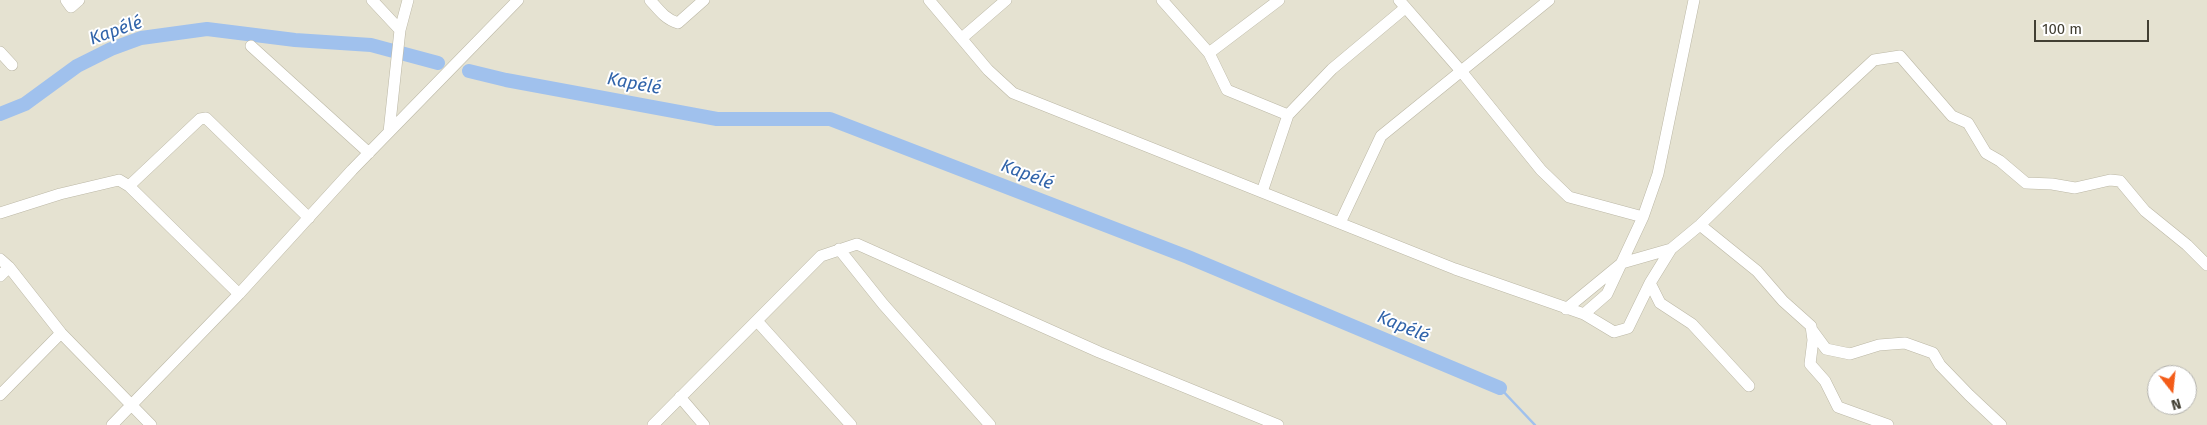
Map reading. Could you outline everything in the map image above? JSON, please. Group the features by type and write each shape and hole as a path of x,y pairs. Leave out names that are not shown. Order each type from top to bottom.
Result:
{"street":[{"path":"66,0 72,7 79,0"},
{"path":"372,0 400,30"},
{"path":"388,132 400,30 408,0"},
{"path":"112,425 239,294 388,132 518,0"},
{"path":"650,0 670,21 678,23 704,0"},
{"path":"929,0 988,70 1013,93 1455,269 1584,314 1614,332 1628,328 1650,283 1671,249 1700,225 1781,146 1874,60 1900,56 1952,116 1968,123 1986,153 2000,160 2026,183 2052,184 2075,188 2110,180 2120,181 2145,211 2207,264"},
{"path":"962,38 1006,0"},
{"path":"1162,0 1209,53 1227,90 1288,115"},
{"path":"1209,53 1279,0"},
{"path":"1340,223 1381,136 1549,0"},
{"path":"1584,314 1608,294 1643,217 1658,174 1694,0"},
{"path":"1262,192 1288,115 1332,69 1402,4 1461,71 1541,170 1569,197 1643,217"},
{"path":"251,46 368,153"},
{"path":"0,52 12,65"},
{"path":"129,186 200,119 206,118 309,218"},
{"path":"0,213 60,194 119,180 129,186 239,294"},
{"path":"1700,225 1757,271 1783,301 1811,326 1826,349 1850,354 1879,345 1905,344 1933,353 1940,366 2002,425"},
{"path":"653,425 821,256 857,244 1255,421 1278,425"},
{"path":"839,249 883,304 990,425"},
{"path":"1566,308 1622,263 1671,249"},
{"path":"0,259 9,267 61,333 151,425"},
{"path":"0,276 9,267"},
{"path":"1650,283 1660,303 1692,324 1749,386"},
{"path":"757,321 850,425"},
{"path":"1812,330 1810,364 1824,381 1838,407 1863,421 1888,425"},
{"path":"0,395 61,333"},
{"path":"680,397 704,425"}],"shaded area":[{"path":"0,0 2207,0 2207,425 0,425"}],"waterway":[{"name":"Kapélé","path":"0,114 25,104 77,66 111,49 141,38 207,29 295,40 371,45 438,63"},
{"name":"Kapélé","path":"469,71 506,80 717,119 830,119 1188,257 1500,388"},
{"name":"Kapélé","path":"1500,388 1535,425"}]}
